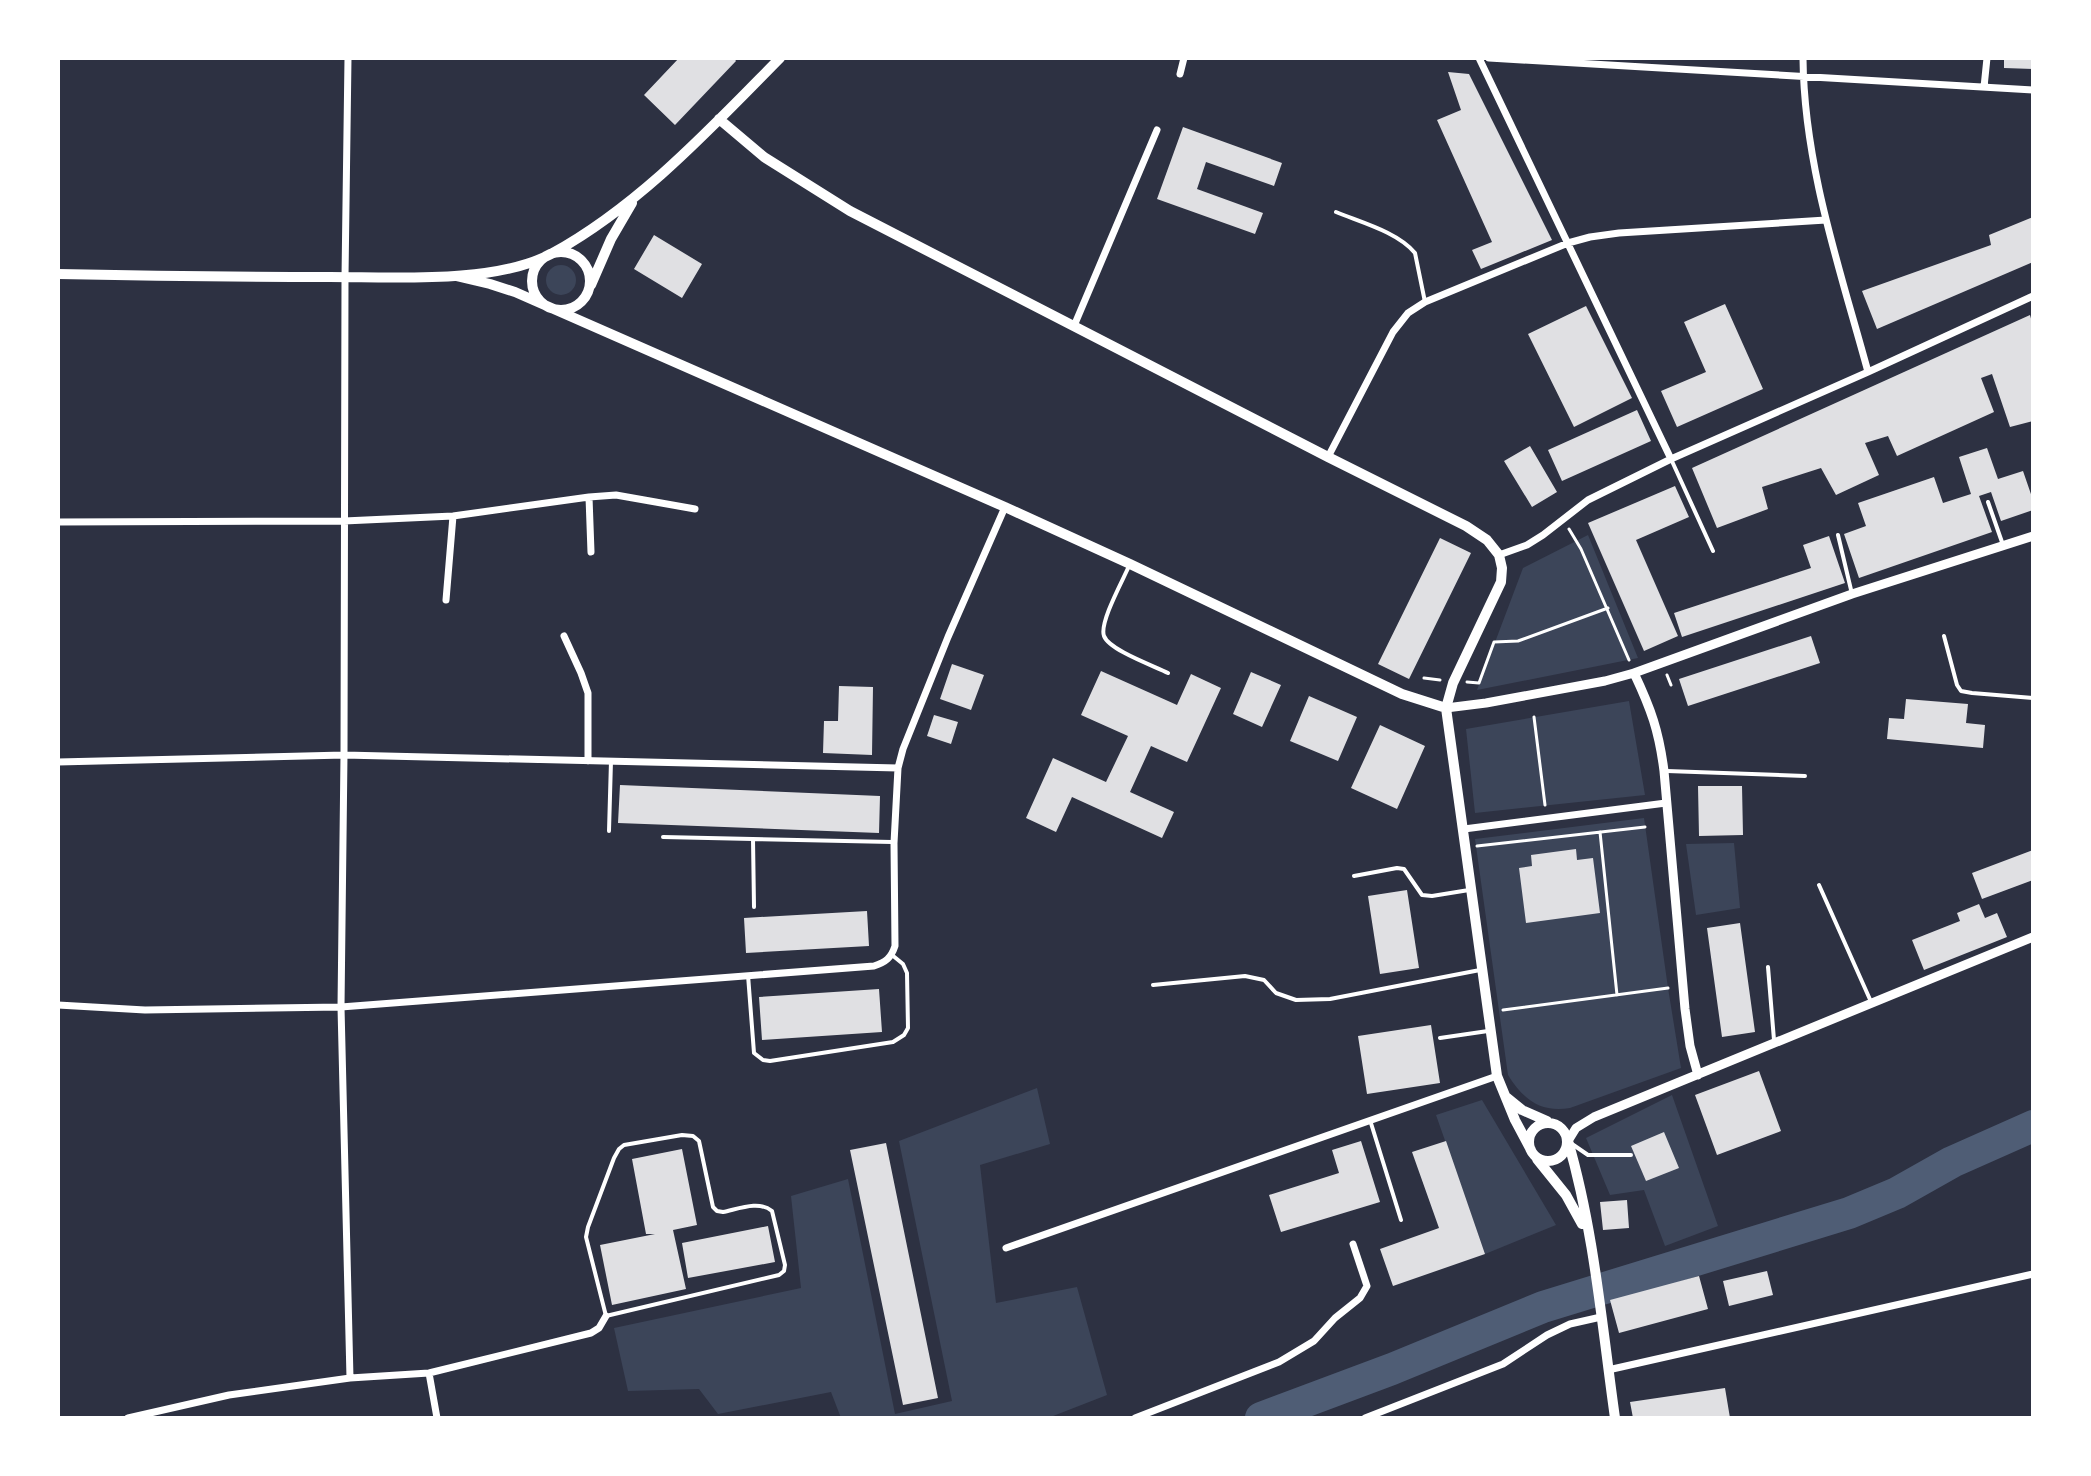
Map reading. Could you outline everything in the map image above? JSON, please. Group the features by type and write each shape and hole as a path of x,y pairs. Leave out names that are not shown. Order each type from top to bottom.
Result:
{"main road":[{"path":"780,58 635,198 536,265 531,281 536,297 546,306 1130,564 1402,694 1446,708"},
{"path":"719,119 764,157 850,211 1466,526 1487,540 1499,555 1501,582 1453,683 1446,708 1497,1076 1532,1153 1566,1195 1589,1237"},
{"path":"456,276 490,284 556,310 573,309 589,291 611,239 635,198"},
{"path":"58,274 456,276 511,268 549,254 566,253 581,260 589,274 589,291"},
{"path":"1505,1096 1522,1110 1555,1123 1564,1130 1568,1141 1589,1237 1615,1418"},
{"path":"1550,1122 1538,1125 1531,1133 1529,1145 1532,1153 1543,1160 1553,1160 1566,1151 1568,1141"}],"street":[{"path":"348,58 341,1007 350,1378"},
{"path":"1180,74 1184,58"},
{"path":"1479,58 1671,459"},
{"path":"1489,58 2033,90"},
{"path":"1803,58 1811,150 1826,220 1868,372"},
{"path":"1984,87 1987,58"},
{"path":"1074,326 1157,130"},
{"path":"1328,457 1393,332 1408,313 1425,302 1568,243 1590,237 1826,220"},
{"path":"1499,555 1527,545 1588,500 1671,459 2032,298"},
{"path":"58,522 344,521 453,516 616,495 695,509"},
{"path":"589,497 591,552"},
{"path":"58,1005 145,1010 341,1007 874,966 886,962 895,946 894,843 898,768 948,637 1005,507"},
{"path":"446,600 453,516"},
{"path":"1446,708 1530,695 1634,673 1852,594 2033,536"},
{"path":"564,636 588,693 588,761"},
{"path":"1634,673 1659,736 1685,1009 1698,1075"},
{"path":"58,762 344,755 898,768"},
{"path":"1464,829 1666,803"},
{"path":"1568,1141 1585,1121 2033,937"},
{"path":"1006,1248 1497,1076"},
{"path":"1135,1418 1279,1362 1314,1341 1335,1318 1360,1298 1367,1286 1353,1244"},
{"path":"1608,1370 2033,1274"},
{"path":"128,1418 229,1395 350,1378 429,1373 591,1333 599,1328 606,1316"},
{"path":"1365,1418 1503,1364 1570,1324 1601,1317"},
{"path":"429,1373 437,1418"}],"lane":[{"path":"1336,212 1397,238 1410,247 1415,253 1425,302"},
{"path":"1671,459 1713,551"},
{"path":"1988,502 2003,546"},
{"path":"1838,535 1852,594"},
{"path":"1130,564 1104,623 1103,634 1110,645 1168,673"},
{"path":"1944,636 1961,691 2033,698"},
{"path":"609,831 611,761"},
{"path":"1664,771 1805,776"},
{"path":"663,837 894,843"},
{"path":"753,839 754,907"},
{"path":"1354,876 1397,868 1404,869 1422,895 1472,889"},
{"path":"1819,885 1872,1004"},
{"path":"748,975 754,1053 770,1061 893,1042 904,1035 908,1028 907,973 903,964 892,955"},
{"path":"1768,967 1774,1044"},
{"path":"1153,985 1245,976 1264,980 1276,993 1296,1000 1330,999 1482,969"},
{"path":"1440,1038 1491,1031"},
{"path":"1370,1120 1401,1220"},
{"path":"682,1135 693,1136 699,1141 713,1207 717,1211 765,1205 772,1211 784,1271 779,1275 606,1316 586,1237 614,1158 624,1145 682,1135"},
{"path":"1568,1141 1588,1155 1631,1155"}],"path":[{"path":"1562,519 1581,549 1634,673"},
{"path":"1479,683 1494,642 1518,641 1608,608"},
{"path":"1534,717 1545,805"},
{"path":"1477,846 1645,827"},
{"path":"1600,832 1617,995"},
{"path":"1499,1011 1668,988"}],"shaded area":[{"path":"561,265 567,266 575,274 575,286 567,294 561,295 555,294 547,286 546,280 547,274 555,266"},
{"path":"1588,535 1638,658 1477,690 1523,568"},
{"path":"1629,701 1645,795 1475,813 1466,729"},
{"path":"1644,818 1681,1068 1570,1108 1541,1106 1526,1097 1508,1075 1475,839"},
{"path":"1734,843 1740,908 1696,915 1686,844"},
{"path":"1037,1088 1050,1144 980,1165 996,1303 1077,1287 1107,1395 1048,1418 841,1418 831,1392 718,1414 699,1389 628,1391 614,1328 801,1288 791,1196 848,1179 895,1414 952,1401 899,1141"},
{"path":"1672,1095 1718,1226 1665,1246 1644,1190 1610,1195 1586,1138"},
{"path":"1482,1100 1556,1225 1485,1254 1436,1115"}],"building":[{"path":"679,58 734,58 736,61 675,125 644,95"},
{"path":"2004,58 2033,58 2033,69 2004,68"},
{"path":"1448,72 1469,74 1552,240 1481,269 1472,250 1492,242 1437,120 1461,110"},
{"path":"1183,127 1282,163 1274,186 1206,162 1197,189 1263,213 1255,234 1157,199"},
{"path":"2033,217 2033,262 1877,329 1862,291 1991,245 1989,235"},
{"path":"654,235 702,264 682,298 634,269"},
{"path":"1725,304 1763,389 1677,427 1661,391 1706,372 1684,322"},
{"path":"1586,306 1632,398 1574,427 1528,334"},
{"path":"2030,315 2033,326 2033,421 2010,427 1992,374 1981,378 1994,412 1897,456 1888,436 1865,443 1879,475 1836,495 1821,468 1762,487 1768,509 1717,528 1692,468"},
{"path":"1637,410 1651,441 1562,481 1548,450"},
{"path":"1530,446 1557,492 1532,507 1504,461"},
{"path":"1987,448 1998,479 2023,471 2033,500 2033,510 2001,521 1991,492 1979,496 1992,532 1859,578 1844,534 1866,526 1858,503 1934,477 1943,503 1971,494 1959,457"},
{"path":"1675,486 1689,517 1636,540 1678,636 1644,651 1588,523"},
{"path":"1829,536 1845,583 1682,637 1674,613 1811,568 1803,545"},
{"path":"1440,538 1471,553 1409,679 1378,664"},
{"path":"1811,636 1820,663 1688,706 1679,679"},
{"path":"952,664 984,675 971,710 940,699"},
{"path":"1101,671 1177,705 1191,674 1221,688 1187,762 1151,746 1130,792 1174,812 1162,838 1072,797 1056,832 1026,818 1053,758 1106,782 1128,736 1081,715"},
{"path":"1251,672 1281,685 1262,727 1233,714"},
{"path":"839,686 873,687 872,755 823,753 824,721 838,721"},
{"path":"1309,696 1357,717 1338,761 1290,741"},
{"path":"1906,699 1968,704 1966,723 1985,725 1983,748 1887,739 1889,718 1904,719"},
{"path":"934,715 958,722 951,744 927,736"},
{"path":"1380,725 1425,746 1397,809 1351,788"},
{"path":"620,785 880,796 879,833 618,823"},
{"path":"1698,786 1742,786 1743,835 1699,836"},
{"path":"1576,849 1577,860 1593,858 1600,913 1526,923 1519,868 1532,866 1531,855"},
{"path":"2033,850 2033,880 1982,899 1972,873"},
{"path":"1407,890 1419,968 1380,974 1368,896"},
{"path":"1979,904 1985,918 1997,913 2007,937 1924,970 1912,940 1960,921 1957,913"},
{"path":"867,911 869,946 746,953 744,918"},
{"path":"1740,923 1755,1032 1722,1037 1707,928"},
{"path":"879,989 882,1032 762,1040 759,997"},
{"path":"1431,1025 1440,1083 1367,1094 1358,1036"},
{"path":"1759,1071 1781,1131 1717,1155 1695,1095"},
{"path":"1664,1132 1679,1168 1646,1181 1631,1146"},
{"path":"1361,1141 1380,1202 1281,1232 1269,1195 1339,1173 1332,1150"},
{"path":"1446,1141 1485,1254 1393,1286 1380,1249 1439,1228 1412,1152"},
{"path":"886,1143 938,1398 903,1405 850,1150"},
{"path":"682,1149 697,1225 673,1230 686,1289 612,1305 600,1245 655,1234 646,1234 632,1159"},
{"path":"1627,1200 1629,1228 1603,1230 1600,1202"},
{"path":"768,1226 775,1262 688,1278 682,1243"},
{"path":"1767,1271 1773,1295 1729,1306 1723,1281"},
{"path":"1699,1276 1708,1309 1619,1333 1610,1300"},
{"path":"1725,1388 1730,1418 1633,1418 1630,1402"}],"waterway":[{"path":"1261,1418 1543,1307 1849,1213 1897,1193 1952,1162 2033,1126"}]}
